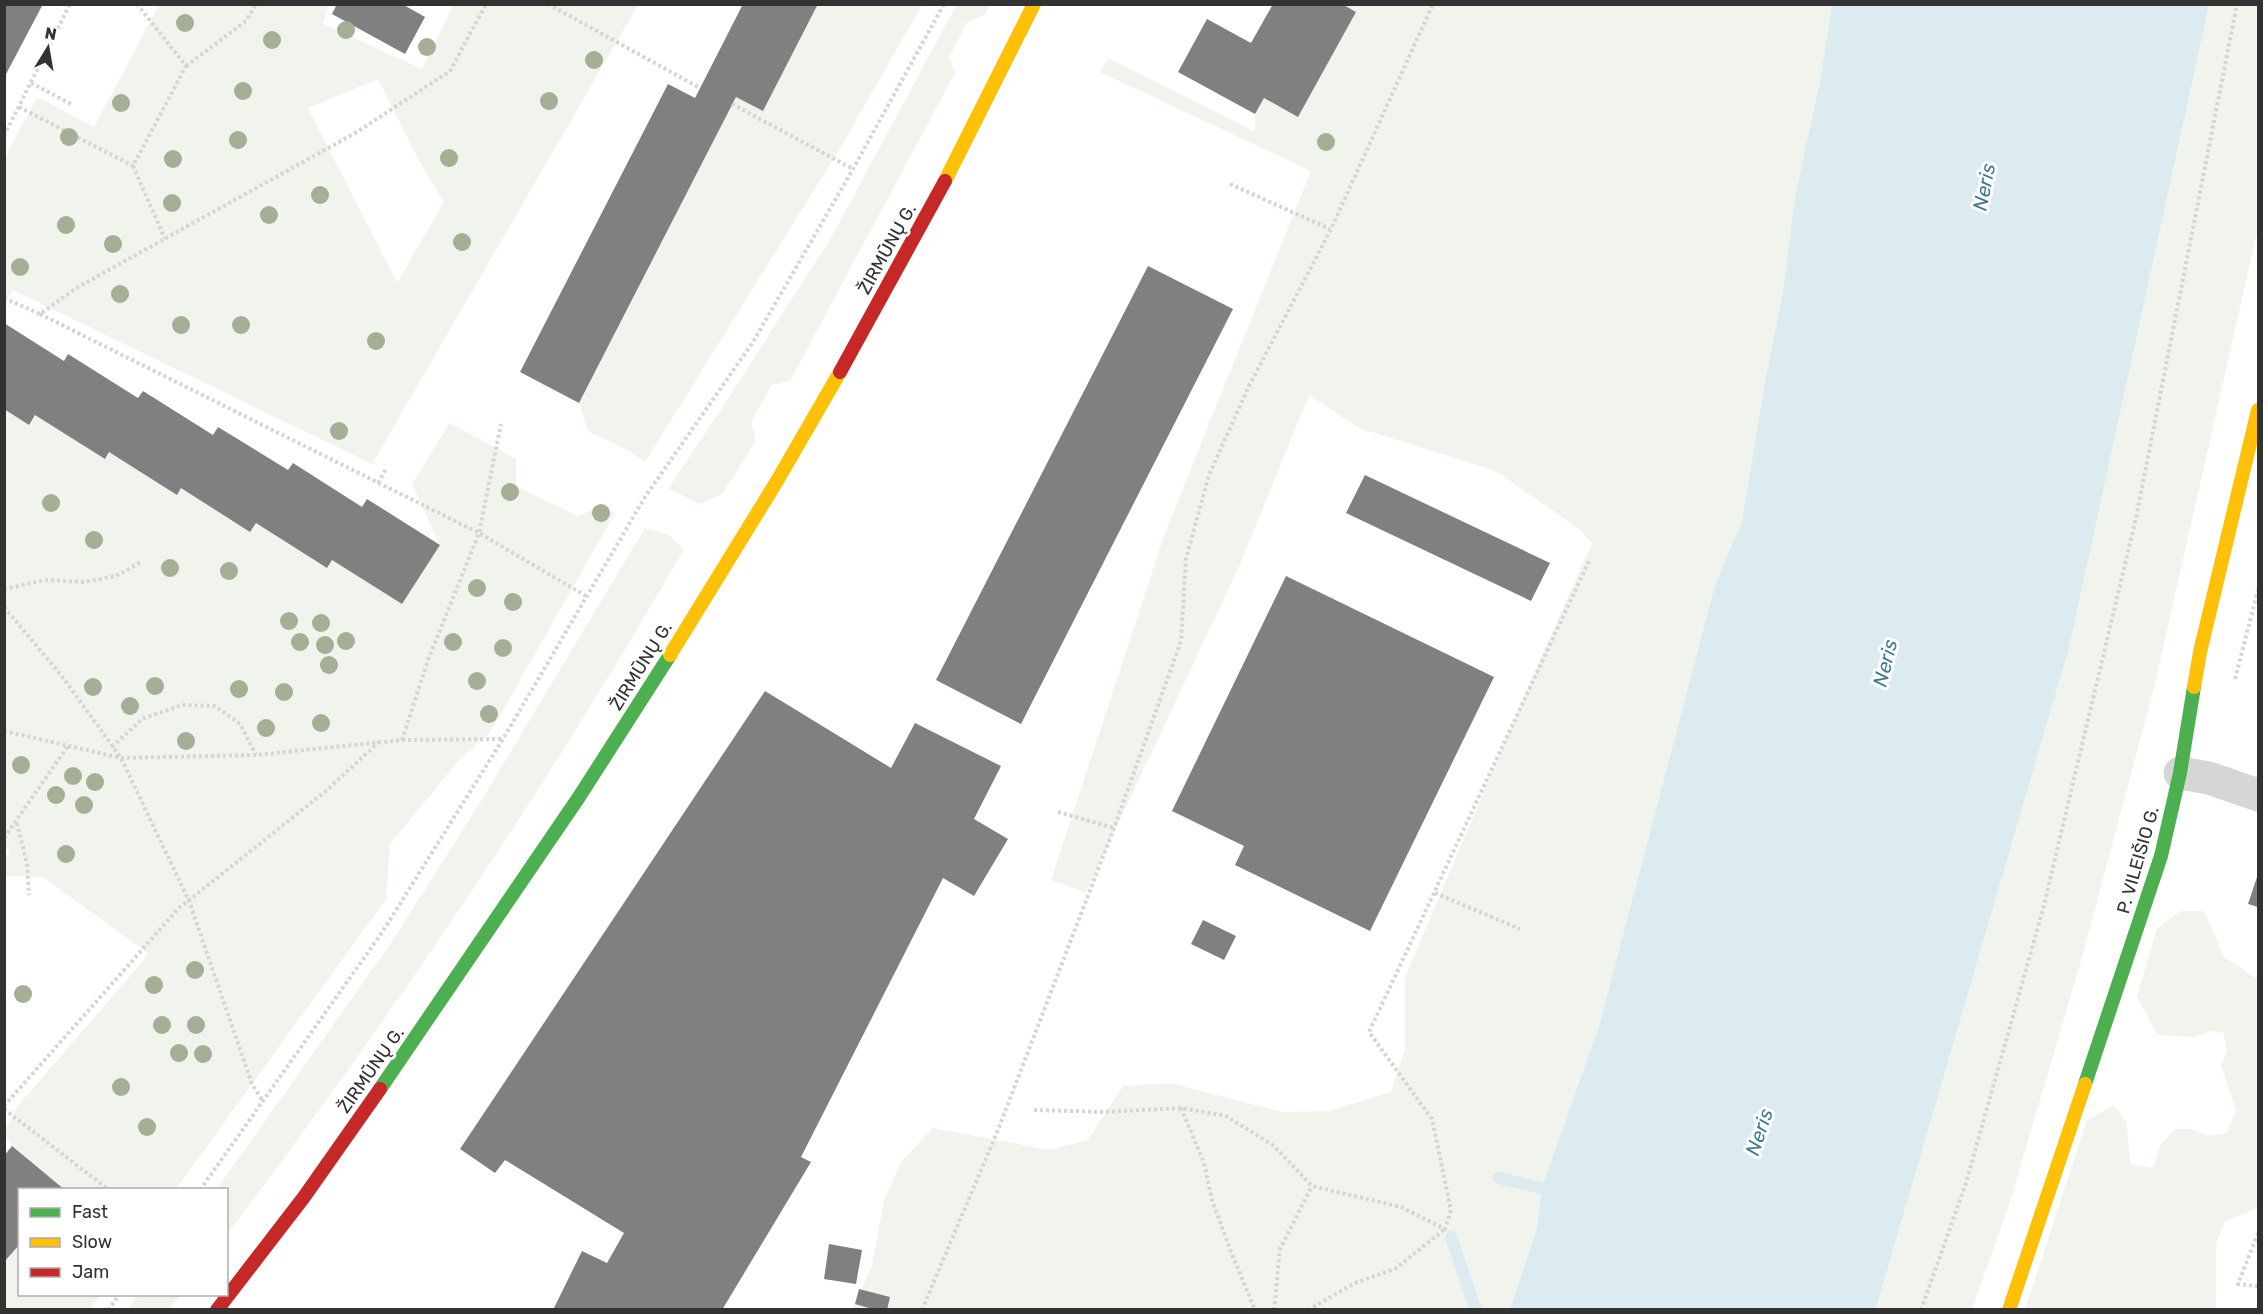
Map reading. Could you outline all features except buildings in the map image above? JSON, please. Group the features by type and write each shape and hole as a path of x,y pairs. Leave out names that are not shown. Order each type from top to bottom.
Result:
{"main road":[{"name":"ŽIRMŪNŲ G.","path":"228,1296 308,1192 510,903 736,550 849,356 953,166 1034,4"},
{"name":"P. VILEIŠIO G.","path":"2009,1310 2162,856 2180,773 2200,652 2259,410"},
{"name":"ŽIRMŪNŲ G.","path":"217,1310 228,1296"}],"street":[{"path":"2180,773 2209,777 2259,795"}],"path":[{"path":"4,136 70,4"},
{"path":"137,4 186,66"},
{"path":"133,166 186,66 246,21 256,4"},
{"path":"39,314 78,287 357,132 450,71 486,4"},
{"path":"548,4 700,88"},
{"path":"201,1188 383,931 503,739 645,497 753,342 853,169 944,4"},
{"path":"922,1310 998,1130 1114,828 1181,641 1186,558 1209,475 1249,386 1330,230 1432,4"},
{"path":"1921,1310 1966,1183 2043,909 2136,518 2237,4"},
{"path":"31,83 73,105"},
{"path":"732,104 853,169"},
{"path":"19,107 133,166 165,239"},
{"path":"1230,184 1330,230"},
{"path":"4,298 479,533 586,596"},
{"path":"402,740 428,660 479,533 501,424"},
{"path":"378,483 386,469"},
{"path":"1308,1310 1355,1284 1395,1269 1445,1229 1451,1210 1432,1119 1369,1032 1590,559"},
{"path":"4,589 45,580 84,582 116,576 141,562"},
{"path":"4,607 61,675 121,758 189,901 252,1084 263,1101"},
{"path":"112,747 142,719 182,705 215,706 240,724 256,754"},
{"path":"4,731 121,758 256,754 402,740 503,739"},
{"path":"106,1188 4,1107 178,909 327,789 379,742"},
{"path":"4,838 68,746"},
{"path":"1058,812 1114,828"},
{"path":"17,822 27,864 29,895"},
{"path":"1435,893 1520,929"},
{"path":"1034,1110 1104,1112 1181,1108 1226,1116 1274,1146 1312,1186 1401,1207 1445,1229"},
{"path":"1181,1108 1204,1163 1212,1200 1231,1252 1256,1310"},
{"path":"1274,1310 1280,1249 1312,1186"},
{"path":"2259,1233 2238,1284 2259,1286"},
{"path":"108,1310 118,1296"}],"shaded area":[{"path":"957,4 990,5 985,15 967,22 949,57 955,73 790,381 772,385 751,421 756,441 722,494 701,504 668,489 831,238"},
{"path":"159,5 329,5 323,24 422,69 454,5 638,5 372,464 13,290 5,301 5,158 37,97 94,127","holes":["378,79 417,157 444,202 397,283 308,108"]},
{"path":"818,5 922,5 842,145 645,462 629,451 588,431 579,403 736,97 763,111"},
{"path":"1342,5 1832,5 1820,81 1795,197 1783,292 1765,382 1742,521 1715,585 1599,1026 1542,1187 1537,1228 1510,1309 852,1310 872,1266 884,1200 902,1161 933,1128 1049,1150 1088,1140 1123,1086 1171,1083 1282,1112 1329,1111 1391,1092 1405,1049 1405,977 1592,543 1579,529 1496,471 1359,428 1309,395 1241,562 1086,892 1051,880 1165,533 1311,171 1100,72 1108,58 1255,132 1255,114 1264,98"},
{"path":"2209,5 2258,5 2258,228 2154,688 2081,961 2009,1205 1972,1309 1876,1310 2069,648"},
{"path":"5,409 29,425 35,415 105,458 109,452 181,488 250,531 256,523 327,568 332,560 402,604 440,545 412,484 450,423 516,459 516,486 578,516 601,506 615,513 490,733 459,760 390,844 386,899 177,1188 63,1188 12,1146 5,1135 5,1130 16,1108 149,954 43,877 5,876 4,859 10,852 4,846"},
{"path":"645,528 669,535 684,549 578,726 523,813 408,984 228,1233 228,1188 218,1188 391,943 478,806"},
{"path":"2181,911 2204,911 2224,957 2258,978 2258,1208 2225,1221 2216,1244 2216,1309 2025,1310 2087,1120 2114,1105 2127,1123 2130,1164 2153,1168 2161,1144 2175,1129 2192,1129 2207,1136 2227,1133 2236,1111 2221,1065 2227,1051 2223,1032 2211,1031 2196,1037 2157,1035 2137,996 2157,928"},
{"path":"18,1245 18,1296 99,1296 90,1309 5,1310 5,1262"},
{"path":"138,1296 179,1296 169,1309 128,1309"}],"water":[{"name":"Neris","path":"1832,5 2209,5 2069,648 1876,1309 1510,1309 1537,1228 1542,1187 1599,1026 1715,585 1742,521 1765,382 1783,292 1795,197 1820,81"}],"waterway":[{"path":"1499,1178 1542,1188"},
{"path":"1451,1237 1474,1305 1478,1310"}],"traffic: fast":[{"path":"380,1089 579,797 670,655"},
{"path":"2085,1084 2161,856 2180,773 2194,687"}],"traffic: slow":[{"path":"945,181 1034,4"},
{"path":"670,655 777,481 840,372"},
{"path":"2194,687 2200,652 2258,410"},
{"path":"2009,1310 2085,1084"}],"traffic: jam":[{"path":"840,372 945,181"},
{"path":"228,1296 304,1197 380,1089"},
{"path":"217,1310 228,1296"}]}
